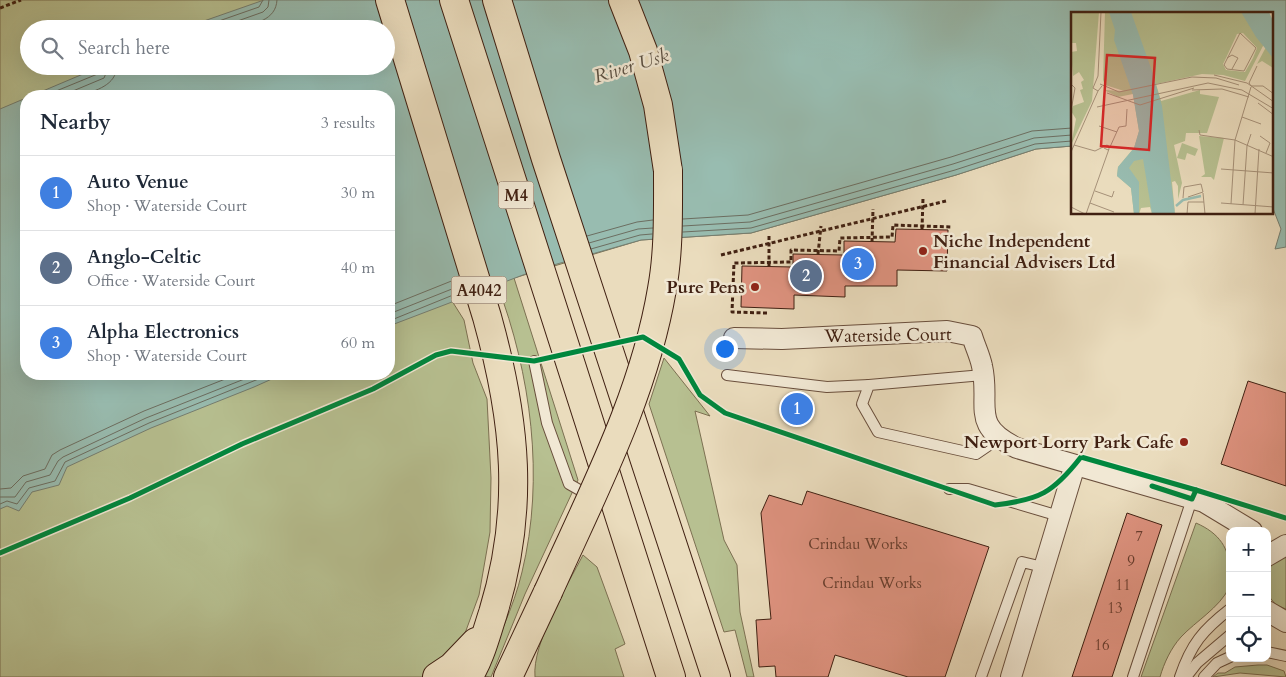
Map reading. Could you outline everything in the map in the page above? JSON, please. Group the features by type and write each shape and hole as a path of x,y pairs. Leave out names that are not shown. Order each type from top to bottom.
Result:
{"highway":[{"name":"A4042","path":"390,0 501,368 510,417 514,466 512,516 502,582 488,627 468,677"},
{"name":"M4","path":"454,0 577,389 671,677"},
{"name":"M4","path":"497,0 546,159 716,677"},
{"path":"508,677 610,454 641,374 663,288 667,235 668,172 658,105 643,51 623,0"},
{"name":"A4042","path":"437,677 452,667 488,627"}],"street":[{"name":"Waterside Court","path":"734,338 782,339 947,331 972,336 982,366 985,419 998,439"},
{"path":"998,439 1017,448 1204,502 1235,526"},
{"path":"1011,677 1075,465"}],"lane":[{"path":"534,361 547,423 569,484 618,514"},
{"path":"727,375 828,387 983,375"},
{"path":"869,385 862,404 878,432 976,454 998,439"},
{"path":"949,489 968,489 1059,516"},
{"path":"1133,677 1192,499"},
{"path":"981,677 1022,562 1043,567"},
{"path":"1180,677 1194,642 1212,623 1226,612"},
{"path":"1186,677 1197,663 1226,638"},
{"path":"1271,653 1286,656"},
{"path":"1204,677 1217,663 1226,658"}],"path":[{"path":"0,8 21,0"},
{"path":"922,227 923,198"},
{"path":"720,255 946,201"},
{"path":"872,240 873,209"},
{"path":"767,313 732,312 734,263 769,264 791,262 791,250 840,251 840,238 872,240 892,238 893,225 951,227"},
{"path":"818,252 821,226"},
{"path":"769,235 769,264"}],"green space":[{"path":"0,0 526,0 395,27 395,20 20,20 20,75 326,75 293,90 20,90 20,216 0,224"},
{"path":"616,137 1071,146 1036,149 956,175 751,233 641,240 514,278 578,480 525,594 491,677 483,676 519,585 529,536 533,500 531,426 526,390 509,318 497,284 452,301 464,320 473,363 487,399 491,478 490,532 479,595 464,636 426,675 422,677 0,677 0,411 54,380 395,380 395,229"},
{"path":"664,358 710,416 695,411 724,540 737,565 740,612 754,677 747,677 735,630 724,632 649,404"},
{"path":"1196,523 1217,537 1222,542 1226,551 1226,593 1207,614 1177,641 1168,656 1160,677 1141,677"},
{"path":"583,555 597,567 625,644 615,649 624,677 535,677 539,648 545,632 560,598"},
{"path":"1286,556 1286,609 1276,605 1271,599 1271,566 1276,560"},
{"path":"1267,665 1284,671 1286,677 1240,673 1213,677 1218,673 1225,673 1235,667"}],"water":[{"name":"River Usk","path":"264,0 1286,0 1286,247 1275,249 1281,229 1274,211 1274,12 1071,12 1071,146 1036,149 956,175 751,233 641,240 536,270 395,324 395,90 45,90 81,75 395,75 395,20 207,20"},
{"path":"20,101 20,380 270,380 151,428 67,467 59,485 32,492 19,511 7,506 0,509 0,109"}],"building":[{"path":"896,229 948,230 947,271 897,270 897,286 845,286 845,297 794,295 794,309 741,307 742,266 793,267 793,254 844,255 844,241 895,242"},
{"path":"1248,381 1286,393 1286,486 1221,464"},
{"path":"807,491 989,547 945,677 908,677 835,655 828,677 776,677 775,666 759,667 756,620 771,619 761,513 769,495 802,505"},
{"path":"1127,513 1162,525 1112,677 1072,677"}],"cycle path":[{"path":"395,377 436,355 451,351 534,361 643,337 679,359 700,395 725,413 995,505 1023,500 1044,493 1062,479 1081,457 1196,490"},
{"path":"0,553 130,498 242,444 373,389 390,380"},
{"path":"1152,486 1192,499 1196,490 1286,518"}],"place":[{"name":"Niche Independent Financial Advisers Ltd","path":"923,251"},
{"name":"Alpha Electronics","path":"858,264"},
{"name":"Anglo-Celtic","path":"806,276"},
{"name":"Pure Pens","path":"755,287"},
{"name":"Auto Venue","path":"797,409"},
{"name":"Newport Lorry Park Cafe","path":"1184,442"}]}
